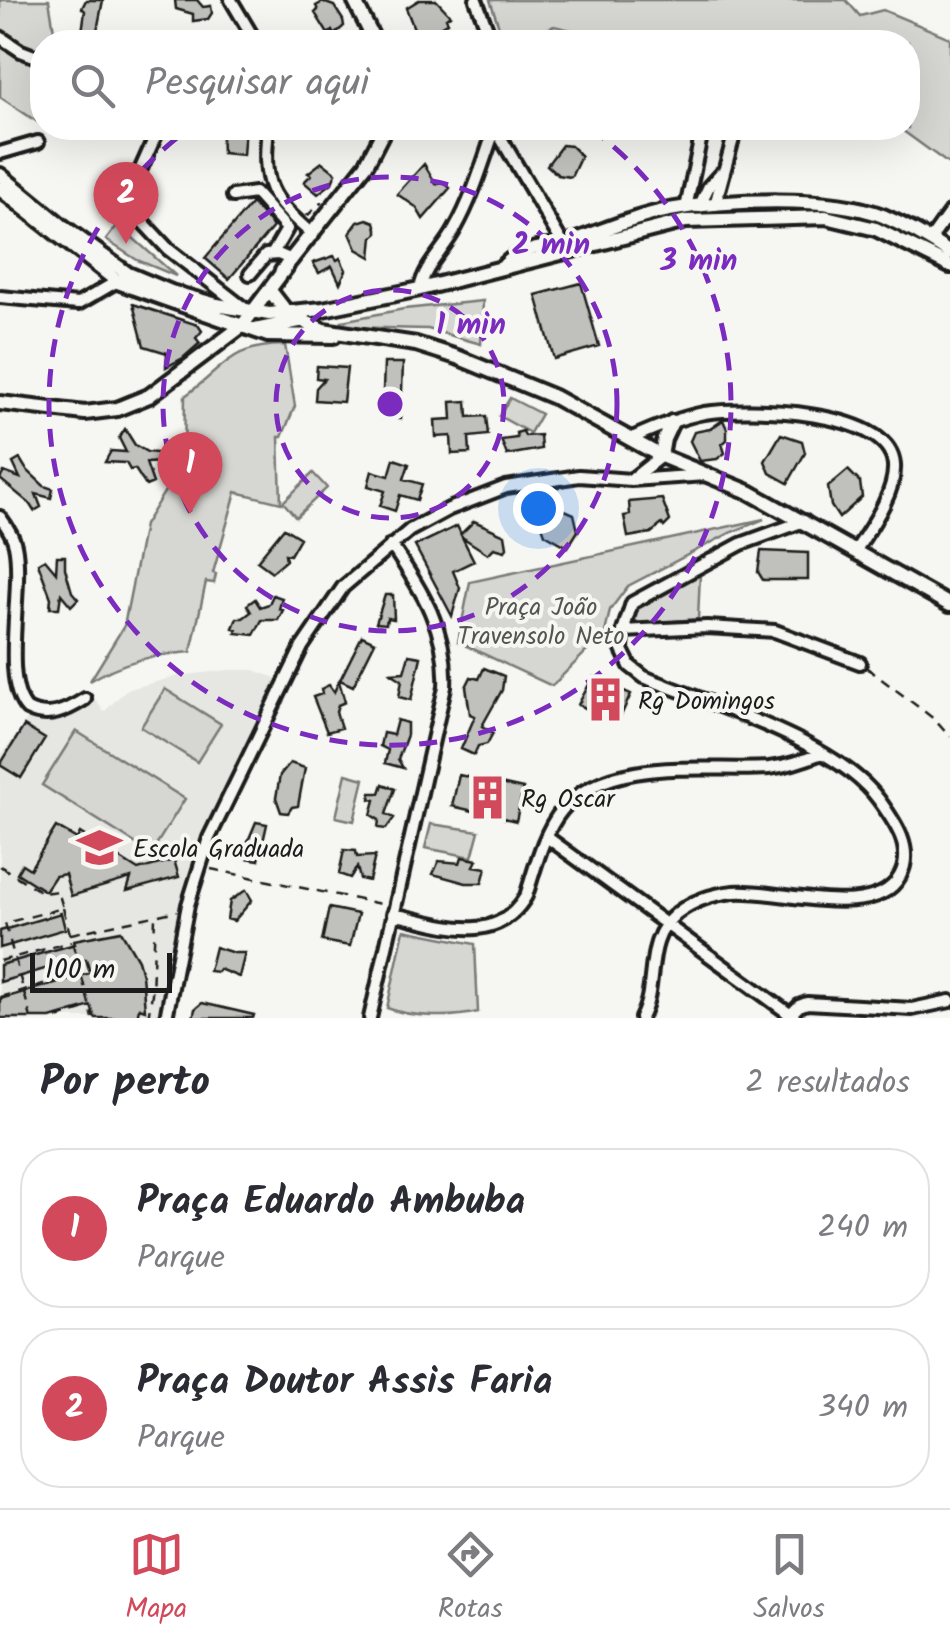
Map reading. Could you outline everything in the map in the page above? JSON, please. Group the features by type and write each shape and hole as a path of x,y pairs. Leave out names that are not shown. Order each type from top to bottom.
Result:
{"main road":[{"path":"354,0 369,30"},
{"path":"220,340 243,327 250,310 313,235 366,165 379,140"},
{"path":"0,174 123,278"},
{"path":"0,188 123,278 171,292 268,335 346,336"},
{"path":"216,312 288,314 323,309 500,270 666,211 750,202 840,206 880,215 950,253"},
{"path":"560,250 686,221 826,217 876,229 950,266"},
{"path":"250,310 271,292 289,263"},
{"path":"271,292 288,314 323,330 416,344 554,397 662,456 748,492 948,598"},
{"path":"0,403 85,413 117,408 149,396 220,340 243,327 304,320 323,309"},
{"path":"216,312 220,340"},
{"path":"662,456 672,422"}],"street":[{"path":"231,0 249,30"},
{"path":"476,0 487,30"},
{"path":"0,36 30,54"},
{"path":"154,140 135,182 139,218 168,249 250,310"},
{"path":"267,140 265,171 272,192 313,235"},
{"path":"420,289 426,272 454,231 491,140"},
{"path":"502,140 560,250"},
{"path":"716,205 732,140"},
{"path":"692,207 700,141"},
{"path":"0,152 38,142"},
{"path":"484,160 498,152 510,153"},
{"path":"692,207 722,173"},
{"path":"233,196 255,193 280,218 287,229 273,254"},
{"path":"930,240 950,212"},
{"path":"250,274 266,255 273,254 289,263"},
{"path":"0,296 78,304 123,278"},
{"path":"212,281 216,312"},
{"path":"630,438 672,422 728,410 811,415 869,432 890,452 894,466 889,488 856,550"},
{"path":"631,480 662,456"},
{"path":"166,1018 188,909 209,838 302,647 343,587 410,530 506,486 580,476 631,480 707,476"},
{"path":"0,517 16,546 3,665 8,691 16,702 42,715 55,714 85,699"},
{"path":"641,1018 648,1003 652,955 666,924 696,902 725,893 748,892 862,901 876,898 896,882 904,864 904,844 898,829 874,793 846,767 822,753 644,677 626,658 622,631 628,610 642,596 741,544 804,521"},
{"path":"370,1018 445,688 446,669 436,620 420,587 391,545"},
{"path":"622,631 707,627 775,631 860,663"},
{"path":"394,910 478,930 500,924 519,908 555,820 574,798 610,781 682,767 767,768 822,753"},
{"path":"548,838 791,1016 798,1006 818,1002 912,1009 950,1001"}],"path":[{"path":"297,210 308,215 332,191"},
{"path":"860,663 934,719 950,736"},
{"path":"0,866 43,893 58,891 93,1018"},
{"path":"210,869 394,910"},
{"path":"31,1018 2,924 63,908"},
{"path":"71,934 188,909"},
{"path":"148,1018 155,916"},
{"path":"0,961 73,942"},
{"path":"0,997 81,973"},
{"path":"57,1018 90,1008"}],"shaded area":[{"name":"Escola Graduada","path":"254,670 278,679 217,803 192,865 180,904 160,1018 0,1018 0,757 33,712 68,709 92,694 104,712 126,690 178,676"}],"green space":[{"path":"0,0 49,0 54,30 30,30 30,117 0,97"},
{"path":"490,0 846,0 860,16 883,10 950,38 950,165 916,140 920,140 920,30 572,30 554,26 545,30 500,30"},
{"path":"123,218 133,238 176,276 137,260 106,240"},
{"path":"483,301 481,344 428,329 342,327 342,321 404,309"},
{"path":"285,345 295,406 279,437 281,503 236,492 213,573 214,583 206,582 191,652 138,660 90,681 124,626 144,525 184,460 185,396 239,354"},
{"path":"510,398 541,414 530,433 499,416"},
{"path":"313,473 327,488 296,517 283,502"},
{"name":"Praça João Travensolo Neto","path":"764,519 628,586 610,610 605,633 552,686 458,642 470,582"},
{"path":"700,573 698,619 639,624 633,617 634,607"},
{"path":"165,689 221,724 197,762 141,727"},
{"path":"76,731 185,799 151,853 42,785"},
{"path":"346,774 364,779 354,821 336,817"},
{"path":"431,824 479,831 472,857 425,848"},
{"path":"404,930 475,944 478,1012 433,1016 387,1008"}],"building":[{"path":"86,0 103,0 97,30 82,30"},
{"path":"175,0 197,0 203,7 211,6 212,13 208,19 193,21 193,14 176,9"},
{"path":"419,0 436,0 450,15 446,18 448,22 435,30 414,30 406,8"},
{"path":"323,2 334,6 344,26 326,30 315,13 316,6"},
{"path":"221,140 244,140 243,155 222,153"},
{"path":"562,145 571,146 581,156 571,177 558,175 547,165"},
{"path":"322,162 336,173 332,183 318,194 304,182 311,175 308,173"},
{"path":"424,164 436,184 444,182 450,188 423,219 416,207 397,194"},
{"path":"252,203 273,227 229,279 205,258"},
{"path":"358,222 375,222 377,229 371,257 357,249 350,233"},
{"path":"334,256 340,258 346,270 340,283 332,266 319,273 313,263"},
{"path":"581,283 599,346 554,359 536,295"},
{"path":"133,304 198,325 202,331 196,338 200,343 166,367 167,353 144,346"},
{"path":"384,363 403,363 401,419 382,418"},
{"path":"317,366 347,368 343,402 315,400 316,388 324,379 316,378"},
{"path":"467,401 468,417 486,416 488,435 469,437 470,453 452,454 451,436 436,437 435,420 452,419 451,402"},
{"path":"723,420 727,429 727,440 722,444 725,453 717,459 700,461 690,441 694,432 710,429"},
{"path":"125,429 135,445 147,452 166,454 164,462 146,463 153,483 146,486 126,463 105,462 111,451 126,452 119,438"},
{"path":"523,431 525,436 540,435 541,449 507,455 501,440 517,438 516,433"},
{"path":"781,434 802,441 805,453 788,483 770,473 765,461"},
{"path":"20,459 44,486 53,489 51,498 36,494 41,507 34,511 0,479 4,472 20,478 13,463"},
{"path":"394,459 409,464 404,479 422,484 417,500 400,495 395,511 380,506 385,491 368,486 372,471 389,476"},
{"path":"848,470 860,482 862,497 839,518 831,506 828,487"},
{"path":"662,499 670,521 651,533 628,537 624,516 630,515 629,502"},
{"path":"551,504 574,514 578,531 568,547 545,534 540,520"},
{"path":"474,521 505,535 507,547 505,551 494,548 488,554 462,537 474,561 453,571 460,588 452,616 415,546 457,526 461,534"},
{"path":"284,528 300,538 290,555 285,554 286,560 272,572 257,561"},
{"path":"761,551 808,553 808,580 763,580 758,572"},
{"path":"57,556 65,556 72,592 78,599 71,606 61,594 59,608 50,608 51,598 38,563 45,559 56,572"},
{"path":"273,595 282,598 279,609 283,610 278,620 262,620 254,635 236,633 233,628 237,618 251,612 247,605 255,599 260,607 269,604"},
{"path":"385,595 393,595 394,619 387,618 386,624 376,623"},
{"path":"362,636 375,642 353,686 340,680"},
{"path":"409,655 421,657 411,700 399,697 402,680 391,673 404,672"},
{"path":"484,668 504,676 502,690 482,726 493,733 474,755 461,749 475,716 470,714 466,687 471,677 479,679"},
{"name":"Rg Domingos","path":"593,677 631,694 618,722 578,705"},
{"path":"339,681 345,702 338,705 336,712 341,728 327,732 313,697 329,685 334,692"},
{"path":"397,720 407,723 398,759 403,768 385,763 388,750 380,746 383,733 393,735"},
{"path":"24,726 45,739 21,778 0,765"},
{"path":"290,763 305,768 298,806 288,813 281,812 276,798 280,775"},
{"name":"Rg Oscar","path":"459,775 523,789 516,821 452,806"},
{"path":"383,784 395,789 386,814 394,818 386,829 378,828 379,820 371,815 375,800 370,799 371,793 380,793"},
{"path":"256,822 267,824 259,860 246,858 243,853"},
{"path":"56,827 77,839 80,833 138,870 174,860 179,877 127,891 131,878 71,896 65,874 55,876 45,891 17,873 22,864 30,869"},
{"path":"344,850 356,851 357,857 375,856 369,881 360,879 357,867 350,878 339,874"},
{"path":"462,857 477,860 474,866 486,868 482,883 433,874 439,861 460,863"},
{"path":"246,890 252,900 234,921 227,919 230,901"},
{"path":"329,908 358,914 350,946 322,941"},
{"path":"61,913 65,929 0,948 0,931"},
{"path":"121,931 142,975 145,1010 139,1008 137,1018 95,1018 91,1006 51,1018 0,1018 0,999 90,973 86,959 79,959 0,982 0,965 75,944 74,940"},
{"path":"215,947 245,953 239,977 219,969 209,971"},
{"path":"202,1003 254,1015 193,1018"}],"place":[{"name":"Praça Doutor Assis Faria","path":"126,244"},
{"name":"Praça Eduardo Ambuba","path":"190,514"},
{"name":"Rg Domingos","path":"605,700"},
{"name":"Rg Oscar","path":"488,798"},
{"name":"Escola Graduada","path":"100,848"}]}
